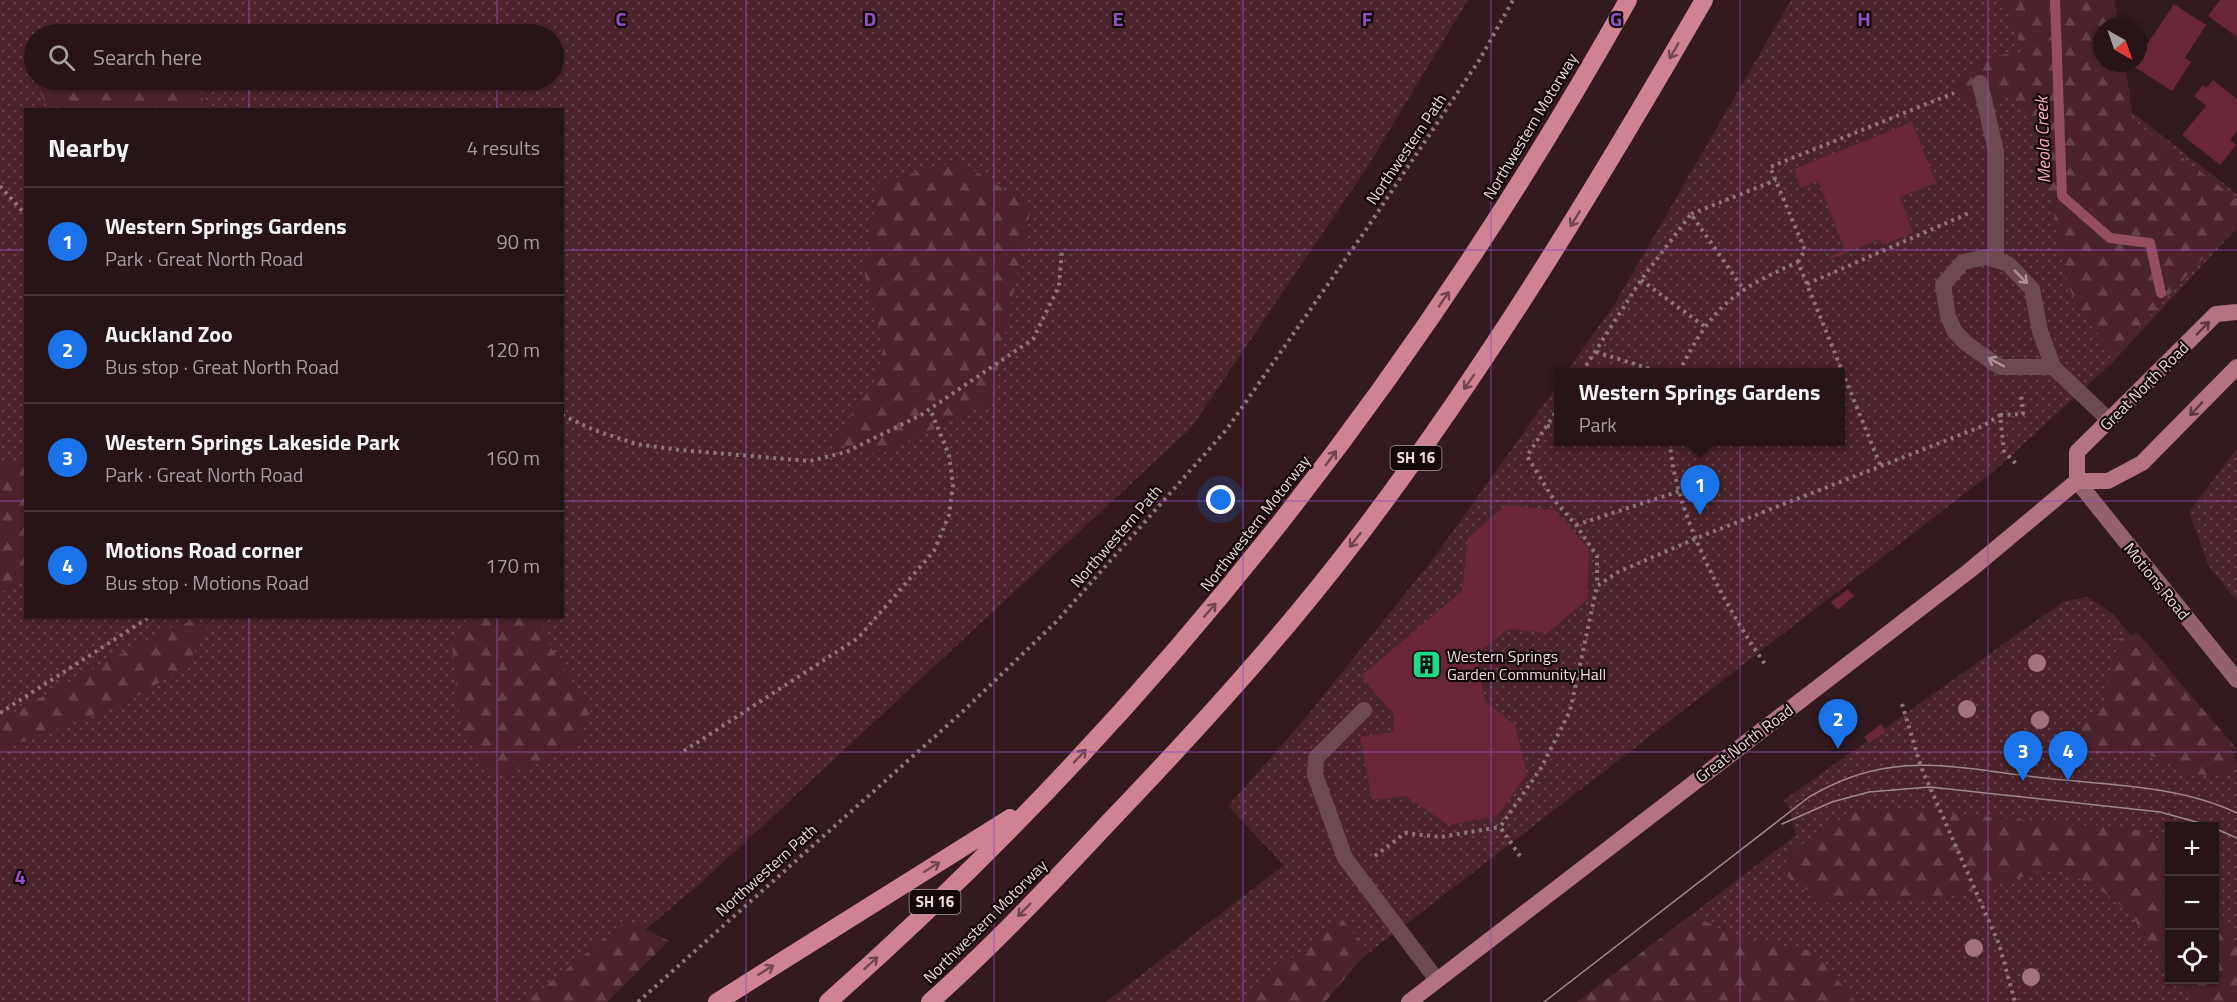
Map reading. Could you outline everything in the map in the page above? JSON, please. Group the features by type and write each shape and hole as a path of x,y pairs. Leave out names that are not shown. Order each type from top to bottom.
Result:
{"highway":[{"name":"Northwestern Motorway","path":"828,1002 877,958 1041,799 1144,687 1247,567 1316,478 1412,346 1501,214 1628,0"},
{"name":"Northwestern Motorway","path":"930,1002 1065,869 1214,712 1357,539 1470,382 1543,272 1704,0"},
{"path":"717,1002 1041,799"}],"main road":[{"name":"Great North Road","path":"1409,1002 1969,571 2077,481 2078,452 2216,314 2237,312"},
{"path":"2077,481 2108,481 2142,463 2237,368"},
{"name":"Motions Road","path":"2077,481 2237,680"}],"lane":[{"path":"1980,83 1996,151 1996,260"},
{"path":"2053,367 2000,367 1967,344 1955,332 1948,316 1943,285 1963,262 1986,257 2008,264 2032,289 2040,331 2053,367 2110,421"},
{"path":"1364,710 1316,759 1315,776 1345,858 1437,980"}],"path":[{"name":"Northwestern Path","path":"638,1002 959,715 1057,621 1227,429 1357,244 1461,89 1513,0"},
{"path":"1681,368 1704,326 1714,314 1762,278 1798,262 1805,249 1770,167 1980,83"},
{"path":"1585,368 1641,280 1691,214 1776,180"},
{"path":"0,186 24,212"},
{"path":"1807,284 1995,202"},
{"path":"1691,214 1744,290"},
{"path":"564,416 594,430 636,444 736,457 810,461 846,452 930,409 1033,339 1059,286 1062,250"},
{"path":"1798,262 1841,368"},
{"path":"1641,280 1704,326"},
{"path":"1596,352 1647,368"},
{"path":"1597,586 1618,572 1697,538 1983,426 2000,415 2023,414 2023,402 2013,367"},
{"path":"1845,378 1881,467"},
{"path":"684,751 858,638 934,550 949,515 953,485 949,454 930,409"},
{"path":"1355,872 1405,833 1440,837 1500,827 1541,768 1570,711 1597,586 1597,556 1576,525 1554,500 1527,456 1554,415"},
{"path":"2000,415 2004,451 2018,466"},
{"path":"1547,426 1554,427"},
{"path":"1670,446 1671,460 1680,491 1720,593 1767,667"},
{"path":"1576,525 1680,491"},
{"path":"0,713 148,618"},
{"path":"1902,704 1921,767 1999,944 2015,1002"},
{"path":"1500,827 1520,856"}],"green space":[{"path":"0,0 1468,0 1366,169 1191,428 702,882 559,1002 0,1002"},
{"path":"1791,0 2053,0 2034,36 2237,194 2237,228 2113,362 1993,472 1305,1002 1106,1002 1284,865 1228,806 1302,722 1433,559 1554,390 1554,446 1845,446 1845,368 1569,368 1614,305"},
{"path":"2003,0 2114,0 2117,18 2093,18 2093,72 2126,72 2133,121 2237,199 2237,221 2115,354 2086,318 2072,294 2059,246 2044,159 2036,133 2024,112 2009,96 1987,105 1966,103 1953,85 1961,76 1985,60 2003,54 2024,52"},
{"path":"39,90 201,90 205,108 50,108 47,107"},
{"path":"960,161 1031,207 991,401 879,455 831,442 876,381 884,345 864,272 879,182"},
{"path":"2237,448 2237,601 2209,567 2189,512"},
{"path":"24,457 24,570 11,591 0,591 0,469"},
{"path":"2088,597 2113,614 2237,763 2237,1002 1577,1002 1796,835 1788,805 1784,800 2064,601"},
{"path":"467,618 542,618 545,638 591,711 574,749 493,777 479,757 460,719 452,645"},
{"path":"193,621 209,624 187,666 129,701 20,743 0,754 0,720 169,628"},
{"path":"2138,633 2236,748 2232,771 2204,776 2184,771 2152,756 2120,748 2083,751 2080,729 2102,708 2119,639"},
{"path":"1886,808 2136,830 2155,837 2165,843 2165,967 2131,914 2096,886 2055,868 1948,897 1826,903 1784,874 1790,853 1825,828 1853,812"},
{"path":"2219,907 2237,950 2237,1002 2195,1002 2178,984 2219,984"},
{"path":"1691,915 1742,938 1813,951 1856,1002 1577,1002"},
{"path":"1342,919 1368,951 1325,1002 1236,1002"},
{"path":"627,920 669,941 607,1002 526,1002"}],"building":[{"path":"2220,0 2237,0 2237,37 2208,16"},
{"path":"2174,4 2206,25 2185,58 2191,62 2172,91 2142,72 2147,72 2147,44"},
{"path":"2213,80 2237,99 2237,131 2230,140 2236,145 2220,165 2182,135 2206,106 2194,96 2203,85 2206,88"},
{"path":"1912,122 1936,183 1900,197 1913,233 1882,245 1880,239 1830,259 1829,257 1845,250 1818,181 1801,188 1794,169"},
{"name":"Western Springs Garden Community Hall","path":"1506,505 1555,510 1589,549 1587,600 1547,633 1508,629 1476,654 1485,701 1515,725 1527,774 1497,816 1448,825 1406,796 1372,800 1360,737 1394,732 1394,715 1361,676 1462,591 1468,538"},
{"path":"1848,589 1854,596 1838,610 1831,602"},
{"path":"1881,724 1886,732 1869,743 1864,737"}],"waterway":[{"name":"Meola Creek","path":"2055,0 2062,196 2110,238 2150,243 2161,293"}],"tram line":[{"path":"1544,1002 1809,797 1860,774 1911,766 1965,768 2164,791 2214,803 2237,813"},
{"path":"1782,824 1832,802 1869,792 1930,787 2160,812 2196,822"},
{"path":"2219,830 2237,838"}],"place":[{"name":"Western Springs Gardens","path":"1700,515"},
{"name":"Western Springs Garden Community Hall","path":"1426,665"},
{"name":"Auckland Zoo","path":"1838,749"},
{"name":"Western Springs Lakeside Park","path":"2023,781"},
{"name":"Motions Road corner","path":"2068,781"}]}
